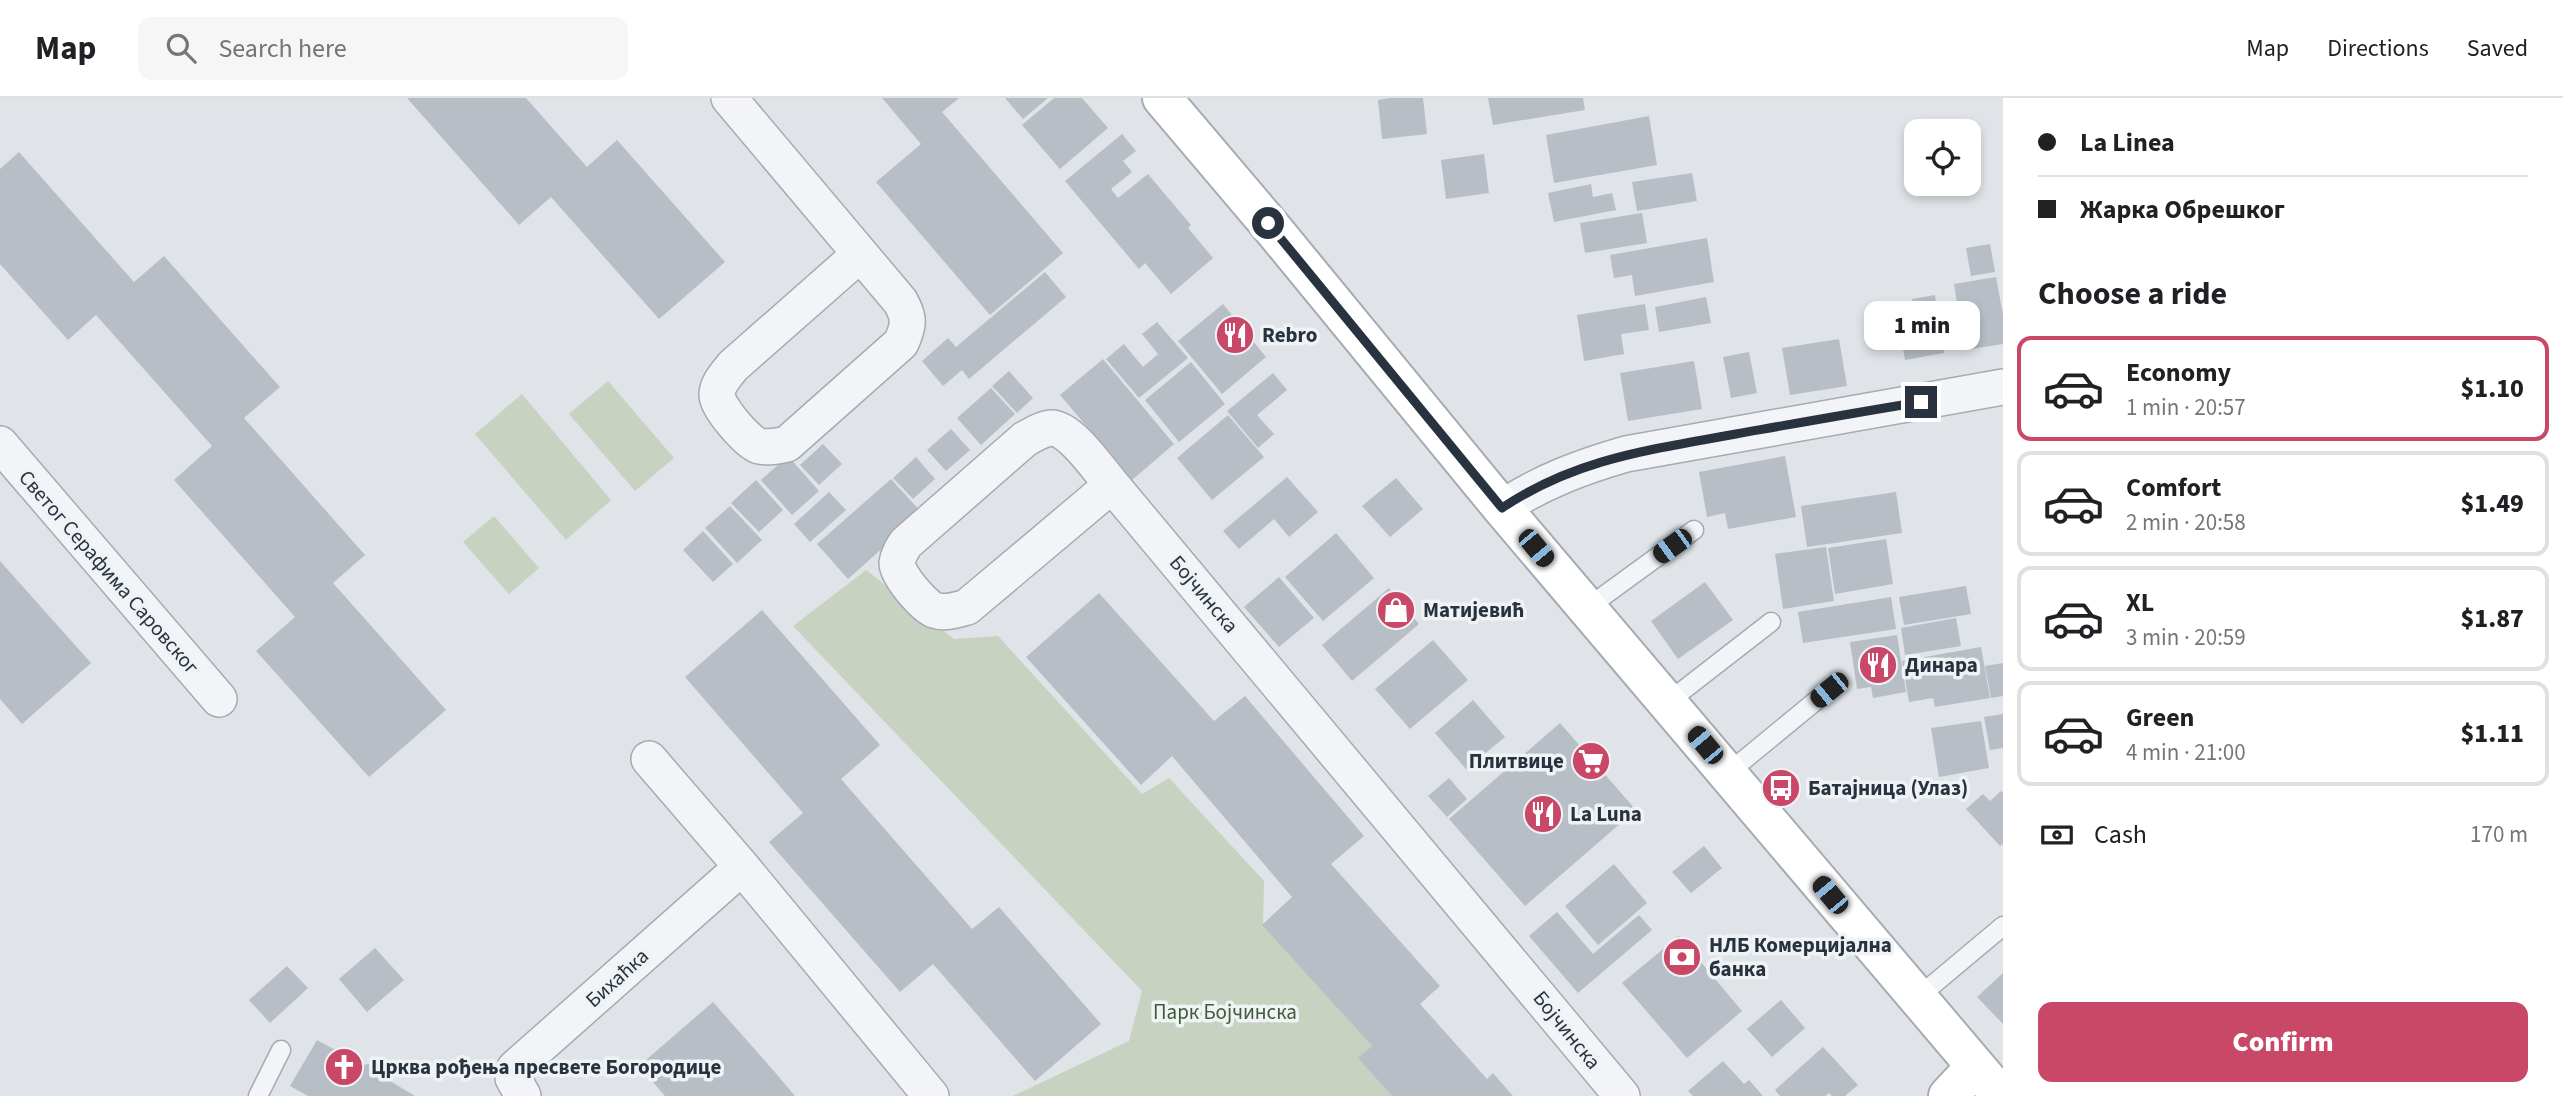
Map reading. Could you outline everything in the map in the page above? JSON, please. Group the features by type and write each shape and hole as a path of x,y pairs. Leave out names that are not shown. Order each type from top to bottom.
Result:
{"main road":[{"path":"1162,98 1502,508 2001,1096"},
{"path":"1948,1096 1975,1067"}],"street":[{"path":"729,98 905,309 908,318 908,326 901,342 787,444 772,447 752,444 720,407 717,396 719,384 733,366 859,255"},
{"path":"1502,508 1535,486 1566,472 1626,454 2003,387"},
{"name":"Бојчинска","path":"1112,485 967,607 945,612 933,610 901,575 897,566 898,555 906,543 1025,439 1054,428 1067,432 1112,485 1622,1096"},
{"name":"Светог Серафима Саровског","path":"0,444 219,699"},
{"path":"649,759 931,1096"},
{"name":"Бихаћка","path":"523,1096 513,1078 515,1068 742,867"}],"lane":[{"path":"1587,608 1694,530"},
{"path":"1668,702 1771,622"},
{"path":"1728,773 1829,690"},
{"path":"1917,998 2003,926"},
{"path":"258,1096 281,1050"}],"green space":[{"path":"608,381 674,458 635,491 569,414"},
{"path":"522,394 611,500 566,540 475,434"},
{"path":"494,516 539,568 509,594 463,542"},
{"name":"Парк Бојчинска","path":"866,570 954,639 998,636 1142,794 1169,778 1264,881 1263,925 1372,1046 1359,1058 1392,1096 1013,1096 1129,1041 1142,991 793,626"}],"building":[{"path":"407,98 526,98 587,167 617,140 725,262 659,319 551,197 519,225"},
{"path":"882,98 959,98 942,112 1063,253 990,315 876,182 921,144"},
{"path":"1005,98 1048,98 1023,119"},
{"path":"1054,98 1082,98 1108,128 1060,169 1022,125"},
{"path":"1423,98 1427,134 1382,139 1378,100"},
{"path":"1488,98 1583,98 1585,110 1493,125"},
{"path":"1649,116 1657,165 1554,183 1546,135"},
{"path":"1122,134 1136,151 1123,161 1132,172 1111,189 1118,198 1148,174 1191,225 1188,228 1213,258 1171,294 1145,263 1139,269 1065,181"},
{"path":"19,152 134,282 164,256 280,387 244,418 365,555 333,583 446,710 369,777 256,651 295,617 174,480 212,446 96,315 68,340 0,264 0,169"},
{"path":"1484,154 1489,193 1446,199 1441,160"},
{"path":"1692,173 1697,201 1637,211 1632,182"},
{"path":"1591,184 1593,197 1612,193 1616,210 1554,222 1548,193"},
{"path":"1642,213 1647,243 1585,253 1580,223"},
{"path":"1707,238 1714,282 1635,296 1632,275 1614,278 1610,255"},
{"path":"1990,244 1995,272 1971,276 1966,248"},
{"path":"1045,272 1066,297 969,379 962,370 943,386 922,361 948,338 956,347"},
{"path":"1996,277 2003,315 2003,344 1965,350 1954,284"},
{"path":"1935,295 1944,353 1905,360 1897,314 1915,312 1912,299"},
{"path":"1706,297 1711,323 1659,332 1655,307"},
{"path":"1223,304 1266,357 1222,394 1178,341"},
{"path":"1645,304 1649,330 1621,334 1624,354 1584,361 1577,315"},
{"path":"1157,322 1188,358 1139,398 1106,359 1124,344 1143,367 1158,354 1142,334"},
{"path":"1839,339 1847,386 1790,395 1782,348"},
{"path":"1749,352 1757,393 1731,398 1723,357"},
{"path":"1103,359 1174,444 1132,480 1060,395"},
{"path":"1694,361 1702,409 1628,421 1620,373"},
{"path":"1191,362 1225,404 1179,442 1145,400"},
{"path":"1009,371 1033,398 1017,413 992,386"},
{"path":"1273,373 1287,390 1257,415 1274,434 1258,448 1227,411"},
{"path":"991,388 1015,414 981,445 957,418"},
{"path":"1228,415 1264,457 1212,500 1177,458"},
{"path":"951,429 970,450 946,471 927,450"},
{"path":"823,444 842,464 819,485 800,465"},
{"path":"788,456 819,491 792,515 761,480"},
{"path":"1785,456 1796,517 1728,529 1725,513 1707,517 1699,472"},
{"path":"916,457 935,479 913,499 893,478"},
{"path":"1287,477 1318,512 1289,537 1274,519 1239,549 1223,531"},
{"path":"1396,478 1423,509 1390,537 1362,506"},
{"path":"891,479 922,513 848,579 817,544"},
{"path":"756,480 783,510 759,532 731,503"},
{"path":"829,492 846,510 810,542 794,524"},
{"path":"1896,492 1902,533 1807,547 1801,506"},
{"path":"730,506 762,540 737,563 705,528"},
{"path":"703,531 733,564 713,582 683,550"},
{"path":"1336,533 1374,578 1323,621 1285,577"},
{"path":"1886,539 1893,584 1835,594 1828,548"},
{"path":"1826,547 1834,601 1783,609 1775,554"},
{"path":"0,561 91,663 22,724 0,699"},
{"path":"1279,577 1314,618 1279,647 1244,607"},
{"path":"1705,582 1733,620 1678,659 1651,621"},
{"path":"1966,586 1971,614 1904,625 1899,597"},
{"path":"1389,588 1419,624 1352,681 1322,645"},
{"path":"1099,593 1214,721 1245,696 1364,836 1331,864 1440,986 1420,1004 1487,1079 1493,1073 1513,1096 1392,1096 1358,1058 1372,1046 1262,925 1292,897 1172,756 1141,785 1026,657"},
{"path":"1891,597 1896,629 1803,643 1798,612"},
{"path":"762,610 880,745 841,779 972,929 999,907 1101,1024 1035,1081 933,964 900,992 769,842 803,813 685,677"},
{"path":"1956,618 1961,646 1905,655 1901,628"},
{"name":"Динара","path":"1897,635 1906,692 1873,698 1871,687 1857,689 1850,642"},
{"path":"1433,640 1468,680 1410,729 1375,689"},
{"path":"1981,647 1990,698 1935,707 1933,698 1909,702 1902,661"},
{"path":"2003,663 2003,696 1991,698 1985,666"},
{"path":"1473,700 1505,737 1466,769 1435,733"},
{"path":"2003,714 2003,748 1990,750 1984,717"},
{"path":"1981,721 1989,768 1939,777 1931,728"},
{"name":"La Luna","path":"1560,723 1636,810 1525,906 1449,819"},
{"path":"1449,778 1467,799 1447,817 1428,796"},
{"path":"2001,791 2003,844 2000,846 1966,809 1983,794 1990,801"},
{"path":"1704,846 1722,868 1691,893 1672,872"},
{"path":"1614,864 1647,903 1598,945 1565,906"},
{"path":"1557,912 1593,954 1639,915 1652,930 1578,993 1529,936"},
{"path":"1679,936 1742,1011 1687,1058 1622,983"},
{"path":"375,948 404,980 367,1012 339,979"},
{"path":"287,966 308,988 270,1023 249,1000"},
{"path":"2003,973 2003,1024 1977,997"},
{"path":"1781,1000 1805,1028 1772,1057 1747,1029"},
{"path":"713,1002 795,1096 665,1096 639,1066"},
{"name":"Црква рођења пресвете Богородице","path":"317,1040 363,1065 378,1062 383,1064 390,1075 390,1081 415,1096 308,1096 290,1086"},
{"path":"1823,1047 1858,1085 1845,1096 1832,1096 1829,1093 1825,1096 1780,1096 1775,1090"},
{"path":"1723,1061 1744,1084 1749,1080 1763,1096 1693,1096 1688,1091"}],"place":[{"name":"Rebro","path":"1235,335"},
{"name":"Матијевић","path":"1396,610"},
{"name":"Динара","path":"1878,665"},
{"name":"Плитвице","path":"1591,761"},
{"name":"Батајница (Улаз)","path":"1781,788"},
{"name":"La Luna","path":"1543,814"},
{"name":"НЛБ Комерцијална банка","path":"1682,957"},
{"name":"Црква рођења пресвете Богородице","path":"344,1067"}],"route":[{"path":"1268,223 1502,508 1535,486 1566,472 1626,454 1921,402"}]}
